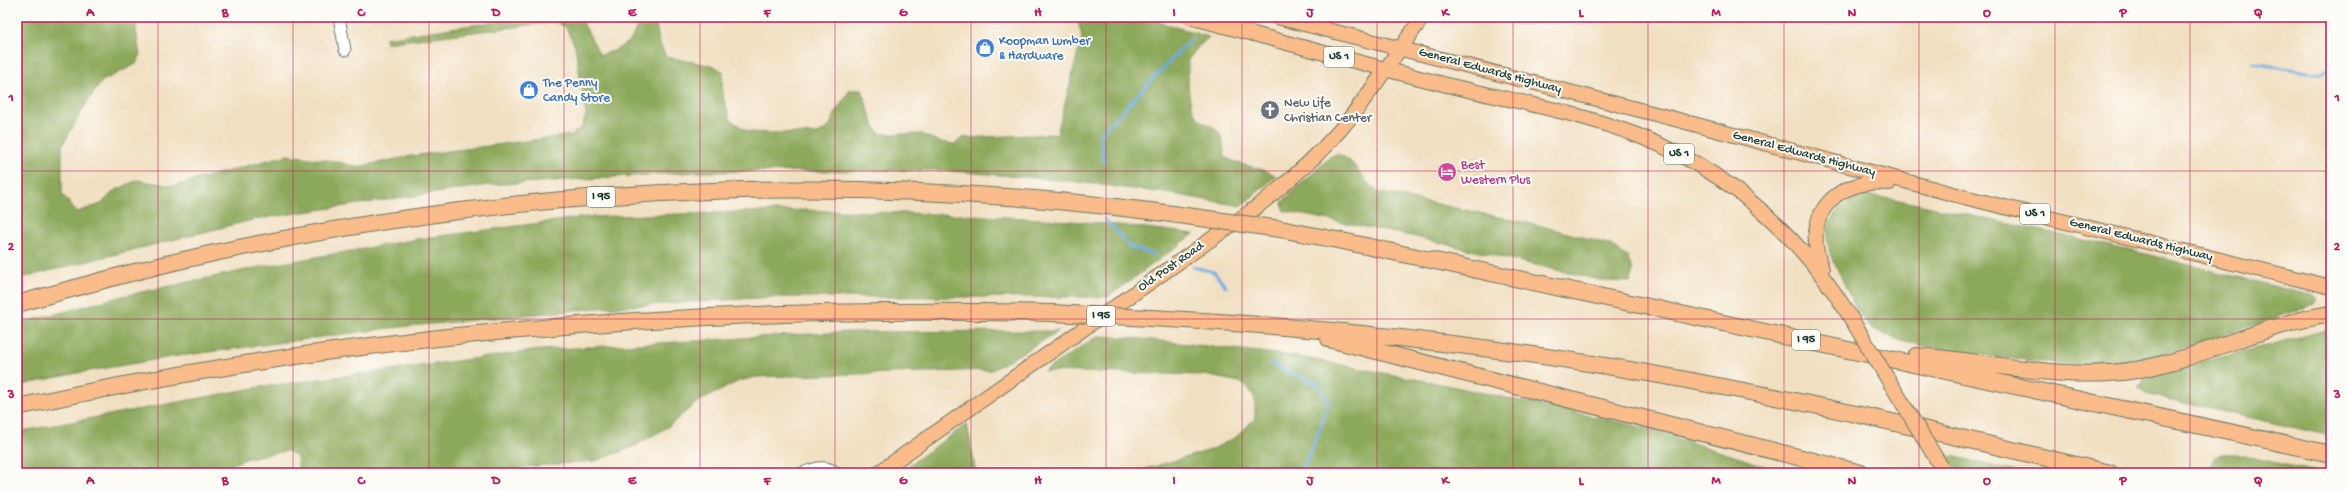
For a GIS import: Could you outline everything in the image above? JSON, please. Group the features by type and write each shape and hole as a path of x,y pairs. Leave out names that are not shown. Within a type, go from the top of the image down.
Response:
{"highway":[{"name":"I 95","path":"17,304 176,262 326,231 471,210 631,194 770,189 932,192 1085,203 1280,229 1347,242 2331,454"},
{"name":"I 95","path":"17,407 217,369 407,342 528,330 681,318 780,314 903,311 1052,314 1151,318 1289,328 1451,344 1654,374 1835,409 2110,473"},
{"path":"1856,351 1946,358 2047,371 2113,373 2159,364 2288,323 2331,314"},
{"path":"1289,328 1861,473"}],"main road":[{"name":"General Edwards Highway","path":"1190,17 1385,69 1600,123 1638,135 1671,150 1716,176 1762,210 1795,241 1827,280 1945,473"},
{"name":"General Edwards Highway","path":"1277,17 1401,47 1964,197 2331,287"},
{"name":"Old Post Road","path":"878,473 1274,194 1307,165 1340,130 1423,17"},
{"path":"1827,280 1817,255 1816,230 1823,210 1830,201 1843,190 1858,184 1881,182 1964,197"}],"street":[{"path":"339,17 345,50"},
{"path":"802,473 822,467 829,468 837,473"}],"green space":[{"path":"17,17 138,17 136,28 140,56 136,64 102,81 86,104 62,146 62,194 77,212 101,204 114,191 137,180 173,186 287,155 334,161 357,167 411,156 572,135 582,127 586,115 575,46 566,27 555,22 386,43 385,38 527,17 580,17 600,55 614,51 631,40 641,17 651,17 656,23 659,42 666,57 714,66 723,72 722,93 730,119 748,132 818,134 829,127 837,110 850,90 862,90 873,124 880,134 921,134 940,142 955,144 962,138 1057,134 1082,37 1077,17 1142,17 1209,37 1198,47 1188,60 1189,92 1193,110 1202,122 1217,130 1223,143 1224,156 1237,163 1270,172 1276,176 1241,206 1173,194 1070,181 941,170 693,172 489,185 256,219 17,279"},
{"path":"1337,154 1350,161 1367,183 1378,192 1542,226 1611,245 1627,257 1633,271 1630,282 1604,281 1411,236 1284,211 1282,202 1331,156"},
{"path":"1865,196 1894,199 2121,248 2314,296 2318,300 2315,305 2189,346 2141,359 2117,363 2087,365 2067,364 2004,358 1922,346 1890,337 1869,325 1859,312 1834,263 1828,244 1829,226 1832,219 1842,207 1849,202"},
{"path":"805,210 1049,220 1097,223 1194,234 1108,297 773,297 599,308 390,328 171,357 77,373 17,386 17,324 123,296 260,267 418,239 586,217"},
{"path":"2331,329 2331,436 2149,395 2138,388 2144,379 2159,373"},
{"path":"1059,331 992,370 756,377 739,381 696,403 669,426 635,446 595,461 524,467 505,473 299,473 297,457 288,451 243,460 235,463 223,473 17,473 17,432 260,387 540,350 846,332"},
{"path":"1098,336 1135,338 1294,356 1441,384 1642,427 1788,473 1132,473 1211,450 1236,437 1255,418 1255,399 1250,390 1240,382 1204,375 1044,371"},
{"path":"967,424 976,473 898,473"},
{"path":"2222,454 2236,454 2322,473 2209,473 2207,470 2215,458"},
{"path":"1952,456 2020,473 1958,473 1948,458"}],"waterway":[{"path":"1104,162 1100,134 1192,38"},
{"path":"2253,63 2320,74 2331,68"},
{"path":"1106,220 1130,247 1155,255"},
{"path":"1193,267 1214,272 1226,287"},
{"path":"1271,364 1318,384 1328,402 1319,432 1300,473"}],"place":[{"name":"Koopman Lumber & Hardware","path":"985,48"},
{"name":"The Penny Candy Store","path":"529,90"},
{"name":"New Life Christian Center","path":"1270,110"},
{"name":"Best Western Plus","path":"1447,172"}]}
